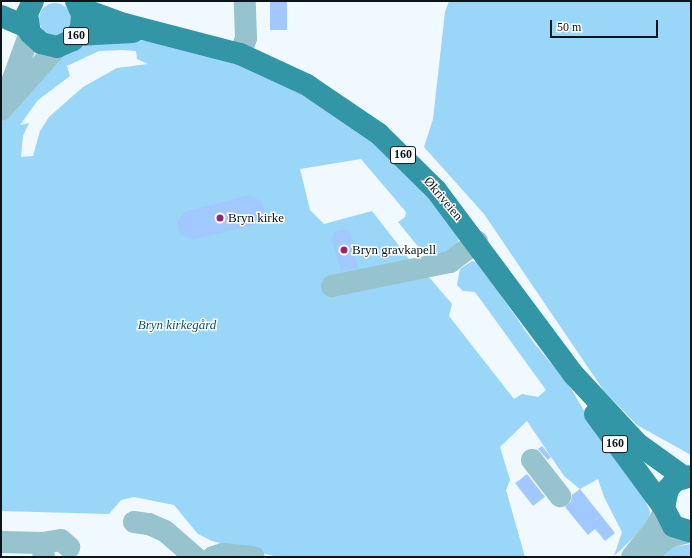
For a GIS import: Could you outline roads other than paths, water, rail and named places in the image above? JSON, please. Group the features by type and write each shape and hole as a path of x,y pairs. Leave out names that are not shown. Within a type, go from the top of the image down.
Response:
{"main road":[{"path":"29,30 26,14 33,1"},
{"name":"160","path":"1,16 29,30 41,44 57,47 70,42 77,35 82,24 77,3"},
{"name":"Økriveien","path":"77,3 124,24 240,54 307,85 379,134 436,190 477,242 574,375 638,444 688,476"},
{"name":"Økriveien","path":"77,35 156,32"},
{"name":"Økriveien","path":"574,375 607,434 664,510"},
{"name":"160","path":"688,476 668,489 664,510 673,526 690,532"}],"street":[{"path":"240,54 246,38 245,1"},
{"path":"2,110 29,30"},
{"path":"2,110 57,47"},
{"path":"332,286 450,262 477,242"},
{"path":"532,460 560,496"},
{"path":"632,557 656,527 664,510"},
{"path":"134,522 149,524 165,531 195,557"},
{"path":"645,557 669,537 690,532"},
{"path":"1,542 43,550 61,540 69,547"},
{"path":"213,557 223,554 254,557"}],"place":[{"name":"Bryn kirke","path":"220,218"},
{"name":"Bryn gravkapell","path":"344,250"}],"park label":[{"name":"Bryn kirkegård","path":"177,325"}]}
